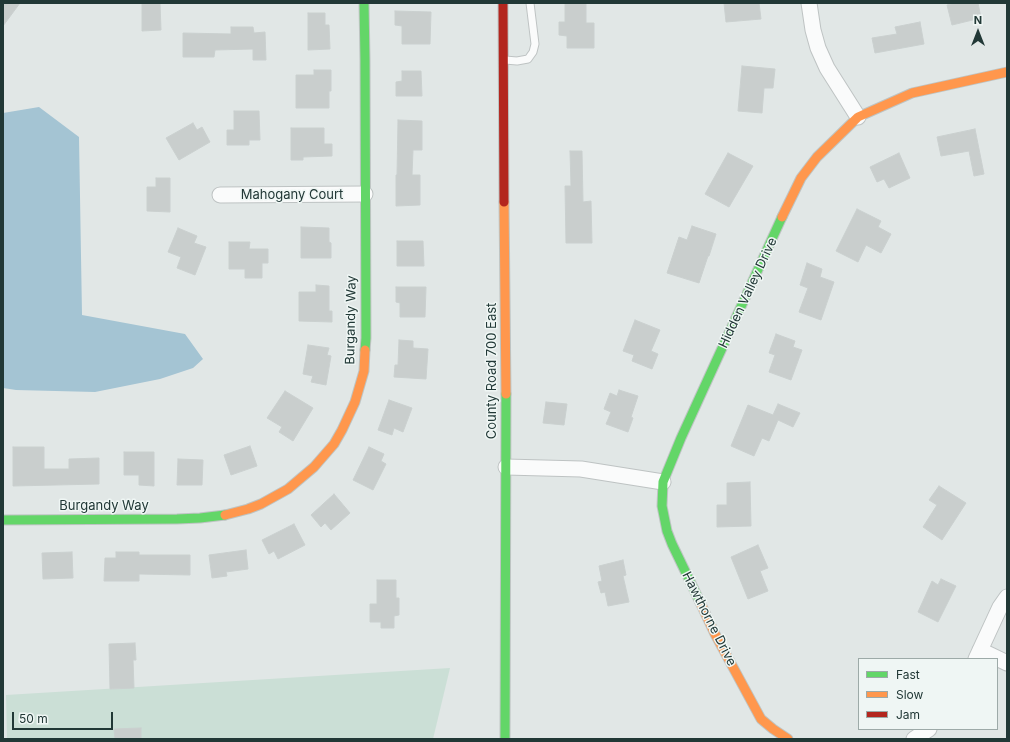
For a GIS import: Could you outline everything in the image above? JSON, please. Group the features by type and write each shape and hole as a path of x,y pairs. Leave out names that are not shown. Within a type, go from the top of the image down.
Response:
{"street":[{"name":"Burgandy Way","path":"3,520 177,519 212,517 248,509 261,504 288,489 314,467 334,444 355,402 364,371 366,338 364,3"},
{"name":"County Road 700 East","path":"503,3 506,467 505,739"},
{"path":"809,3 813,30 818,48 827,68 858,117"},
{"name":"Hidden Valley Drive","path":"663,482 681,438 745,297 801,178 817,157 858,117 912,93 1007,72"},
{"name":"Mahogany Court","path":"220,195 365,194"},
{"path":"506,467 581,469 663,482"},
{"name":"Hawthorne Drive","path":"663,482 662,506 667,531 714,634 761,719 788,739"},
{"path":"989,658 978,655 1000,607 1007,596"},
{"path":"914,739 928,730"}],"lane":[{"path":"503,60 517,61 528,59 534,52 530,3"}],"green space":[{"path":"450,668 433,739 7,739 6,695"}],"water":[{"path":"39,107 79,137 82,315 185,334 203,359 193,368 160,379 95,392 16,390 3,388 3,113"}],"building":[{"path":"3,3 20,3 3,26"},
{"path":"142,3 160,3 161,30 142,31"},
{"path":"565,3 586,3 586,23 594,23 594,48 567,48 567,36 559,35 559,22 565,22"},
{"path":"724,3 759,3 761,19 726,22"},
{"path":"956,3 978,3 981,18 952,25 947,5"},
{"path":"395,11 431,12 430,44 402,44 402,26 395,25"},
{"path":"308,13 325,13 325,25 329,25 330,49 308,50"},
{"path":"920,22 924,44 875,53 872,38 897,34 895,27"},
{"path":"231,27 253,27 254,33 265,32 266,60 253,60 253,49 215,50 214,57 183,57 183,33 231,34"},
{"path":"742,66 775,69 773,88 764,88 762,113 738,111"},
{"path":"314,70 331,70 329,108 296,108 296,75 314,75"},
{"path":"402,71 421,71 422,96 396,96 396,82 402,81"},
{"path":"234,111 259,111 260,140 249,140 249,145 227,145 227,130 234,130"},
{"path":"398,120 422,121 422,150 413,150 412,175 420,175 420,205 396,206"},
{"path":"193,123 197,130 202,127 210,142 179,160 166,138"},
{"path":"291,128 324,128 324,144 332,144 332,156 303,157 303,160 291,160"},
{"path":"975,129 984,174 974,176 969,151 941,156 937,137"},
{"path":"570,151 582,151 583,202 591,201 592,243 566,243 565,186 571,186"},
{"path":"728,153 753,166 729,207 705,194"},
{"path":"899,153 910,178 889,188 884,179 877,182 870,167"},
{"path":"156,178 170,178 170,212 147,211 147,187 156,187"},
{"path":"857,209 881,221 878,227 891,234 881,253 866,245 858,262 836,251"},
{"path":"692,226 716,234 699,283 667,273 679,237 687,240"},
{"path":"301,227 329,228 331,258 301,258"},
{"path":"178,228 197,236 194,243 206,247 195,275 177,268 181,257 168,252"},
{"path":"397,241 423,241 424,266 397,266"},
{"path":"229,242 250,242 249,249 268,249 268,263 262,263 262,278 245,278 245,269 229,269"},
{"path":"807,263 822,269 820,277 834,282 821,320 799,312 808,288 800,285"},
{"path":"316,285 329,286 329,311 332,311 332,322 299,321 299,292 316,292"},
{"path":"396,287 426,287 425,317 400,317 400,303 396,302"},
{"path":"635,320 660,330 651,351 658,354 652,369 632,361 634,355 623,351"},
{"path":"776,334 795,341 793,347 802,350 791,380 769,372 775,355 769,353"},
{"path":"399,340 413,341 413,348 428,349 426,379 394,377 395,365 398,365"},
{"path":"308,345 329,348 327,355 331,356 326,385 311,382 313,376 303,374"},
{"path":"619,390 638,396 628,432 606,424 611,412 604,409 610,393 617,396"},
{"path":"285,391 313,408 293,441 279,432 282,427 267,418"},
{"path":"389,400 412,408 403,432 394,428 392,435 378,430"},
{"path":"546,402 567,404 564,425 543,423"},
{"path":"778,404 800,413 793,427 778,420 769,441 762,438 754,456 731,446 748,405 773,415"},
{"path":"250,446 257,466 231,475 224,455"},
{"path":"13,447 44,447 44,469 69,469 69,459 99,458 99,484 13,486"},
{"path":"369,447 384,454 381,461 386,464 373,490 353,480"},
{"path":"124,452 154,452 154,486 139,485 139,475 124,475"},
{"path":"178,459 203,460 202,485 177,485"},
{"path":"750,482 751,526 717,527 717,505 727,505 727,483"},
{"path":"939,486 966,503 942,540 923,527 937,505 929,500"},
{"path":"334,494 350,513 331,530 325,523 321,527 311,515"},
{"path":"294,524 305,545 278,559 274,551 269,554 262,540"},
{"path":"758,545 768,568 760,571 768,591 748,599 731,557"},
{"path":"246,550 248,569 226,572 227,576 212,578 209,555"},
{"path":"72,552 73,578 43,579 42,553"},
{"path":"116,552 139,552 139,555 190,555 190,575 139,574 139,581 104,581 105,558 116,558"},
{"path":"623,560 626,575 623,576 629,602 608,606 605,592 601,593 598,582 602,581 599,566"},
{"path":"941,579 956,586 938,622 918,612 932,581 938,585"},
{"path":"377,580 396,580 396,598 399,598 399,615 394,616 394,628 381,628 381,622 370,622 370,604 377,604"},
{"path":"135,643 136,660 133,660 134,688 110,689 109,644"},
{"path":"141,728 141,739 115,739 114,729"}],"traffic: fast":[{"path":"364,3 365,350"},
{"path":"700,602 667,531 662,506 663,482 681,438 782,217"},
{"path":"505,739 506,394"},
{"path":"3,520 177,519 225,515"}],"traffic: slow":[{"path":"782,217 801,178 817,157 858,117 912,93 1007,72"},
{"path":"504,202 506,394"},
{"path":"225,515 261,504 288,489 314,467 334,444 355,402 364,371 365,350"},
{"path":"700,602 715,634 761,719 788,739"}],"traffic: jam":[{"path":"503,3 504,202"}]}
